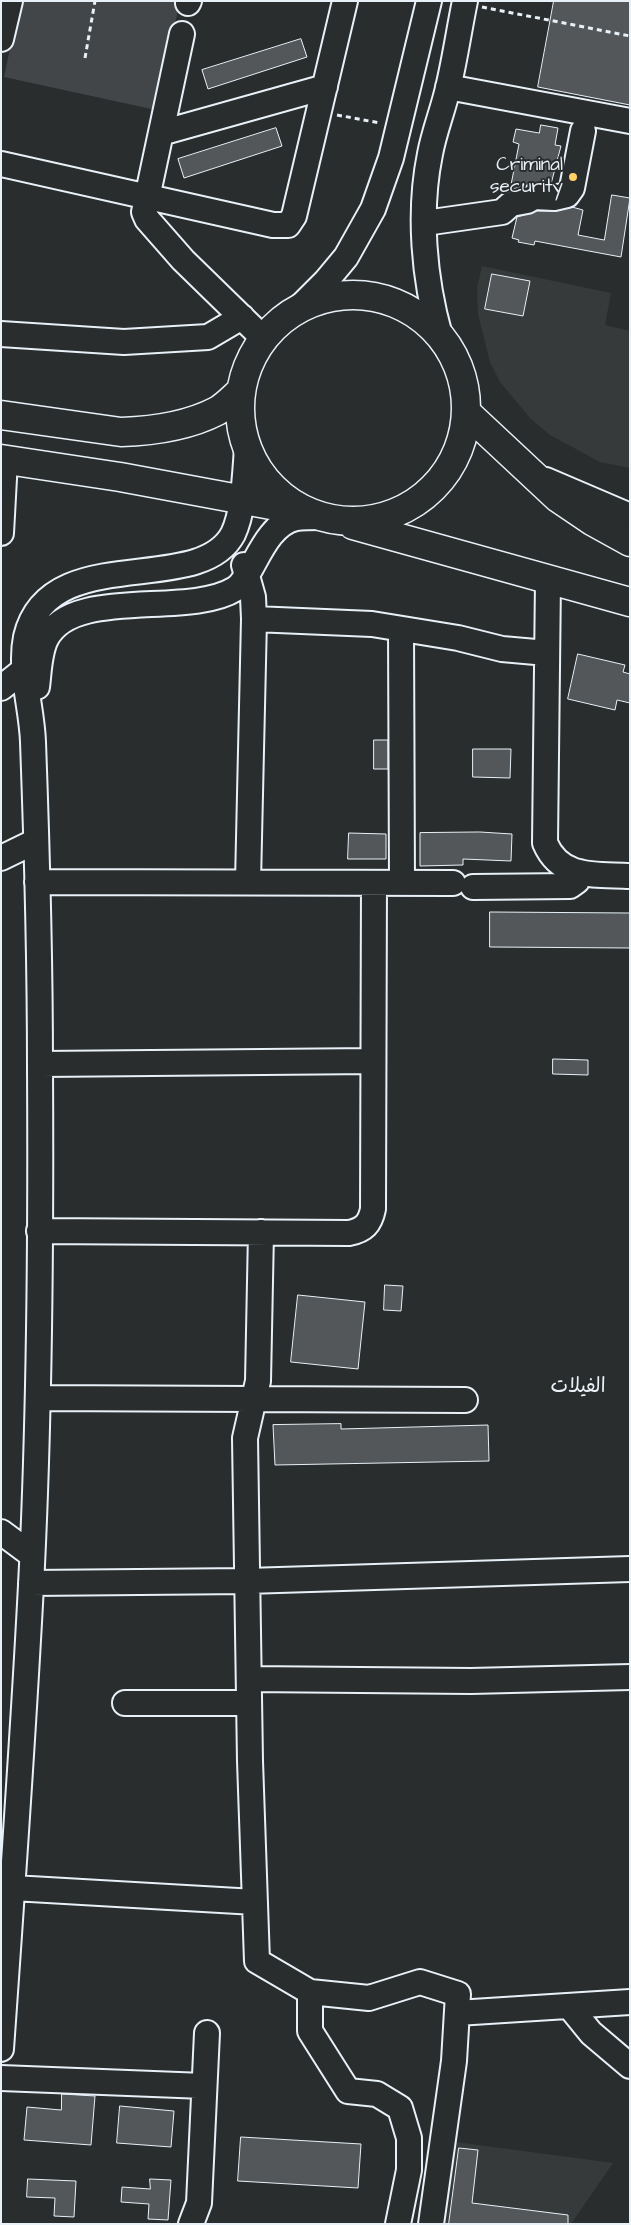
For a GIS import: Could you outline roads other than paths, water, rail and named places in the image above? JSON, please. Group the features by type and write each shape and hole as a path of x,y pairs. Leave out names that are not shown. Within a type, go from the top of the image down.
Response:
{"main road":[{"path":"342,296 374,297 396,304 417,315 440,336 449,347 461,372 467,413 463,437 455,459 442,479 425,496 404,509 382,517 358,521 322,516 288,501 270,485 253,461 247,448 240,420 241,391 250,363 264,338 274,328 297,310 326,298 342,296"},
{"path":"1,415 121,432 141,431 180,424 199,418 218,410 241,391"},
{"path":"467,413 558,498 630,542"},
{"path":"3,459 242,498 322,516 630,602"}],"street":[{"path":"1,39 10,1"},
{"path":"1,164 273,225 288,225 294,216 345,1"},
{"path":"297,310 326,281 346,256 373,209 383,183 399,126 429,1"},
{"path":"440,336 432,309 425,223 430,154 448,87 464,3"},
{"path":"182,34 144,212 147,220 183,260 264,338"},
{"path":"161,133 325,87"},
{"path":"448,87 630,121"},
{"path":"425,223 502,212 511,204 527,201 534,197 554,198 567,195 572,188 583,131"},
{"path":"1,334 124,342 208,336 242,317"},
{"path":"1,2049 4,1961 13,1888 31,1582 38,1398 40,1064 38,882 32,724 25,669 25,644 30,625 45,603 67,587 88,580 205,558 217,552 234,533 242,498 247,448"},
{"path":"1,533 3,459"},
{"path":"532,474 630,516"},
{"path":"32,724 43,647 50,633 62,620 86,610 183,601 224,594 237,588 267,540 284,523 294,518 322,516"},
{"path":"234,533 247,574 254,619 248,882"},
{"path":"548,580 545,843 550,854 567,869 579,872 630,876"},
{"path":"254,619 372,624 458,638 502,649 547,653"},
{"path":"401,629 402,883"},
{"path":"1,688 25,669"},
{"path":"1,858 36,841"},
{"path":"38,882 402,883 570,886 577,881 579,872"},
{"path":"39,1231 349,1233 359,1231 366,1226 371,1219 374,883"},
{"path":"40,1064 373,1061"},
{"path":"261,1232 258,1381 245,1438 249,1703 256,1961 310,1992 369,1998 420,1982 458,1994 454,2061 430,2224"},
{"path":"38,1398 465,1400"},
{"path":"1,1532 32,1555"},
{"path":"31,1582 247,1581 630,1569"},
{"path":"249,1679 471,1682 630,1677"},
{"path":"125,1703 249,1703"},
{"path":"13,1888 255,1902"},
{"path":"310,1992 310,2031 348,2091 377,2094 400,2108 409,2138 409,2170 398,2224"},
{"path":"457,2013 630,2002"},
{"path":"569,2006 591,2033 630,2066"},
{"path":"191,2224 199,2203 207,2033"},
{"path":"1,2078 204,2086"}],"place":[{"name":"Criminal security","path":"573,177"}],"district":[{"name":"الفيلات","path":"578,1388"}]}
